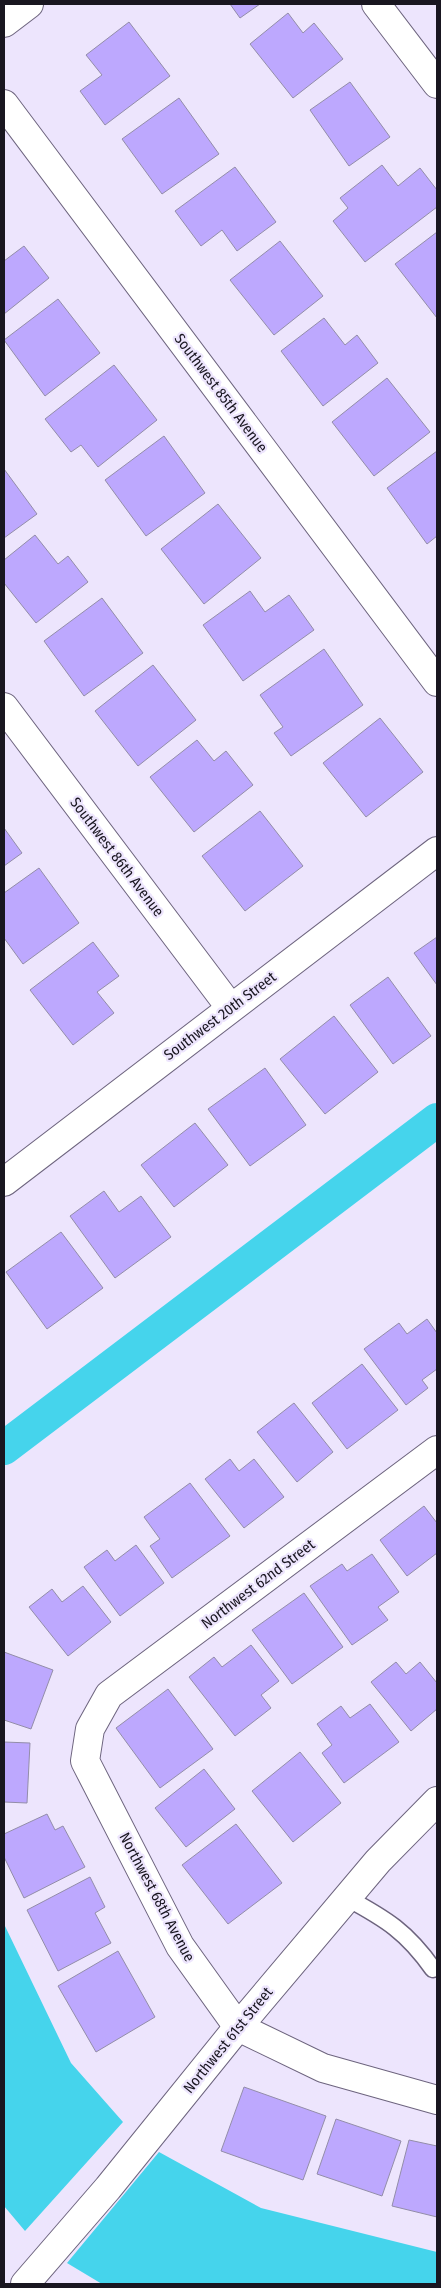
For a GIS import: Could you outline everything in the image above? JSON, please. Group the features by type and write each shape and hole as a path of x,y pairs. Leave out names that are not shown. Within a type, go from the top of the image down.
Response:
{"street":[{"path":"4,23 29,4"},
{"path":"376,4 437,84"},
{"name":"Southwest 85th Avenue","path":"4,104 437,682"},
{"name":"Southwest 86th Avenue","path":"4,707 230,1007"},
{"name":"Southwest 20th Street","path":"4,1182 437,850"},
{"name":"Northwest 62nd Street","path":"90,1729 109,1695 437,1450"},
{"name":"Northwest 68th Avenue","path":"90,1729 85,1761 180,1946 238,2027 323,2068 437,2100"},
{"name":"Northwest 61st Street","path":"25,2284 108,2188 238,2027 378,1861 437,1801"}],"lane":[{"path":"347,1898 396,1926 418,1947 433,1969"}],"water":[{"path":"4,1924 71,2063 123,2122 25,2231 4,2206"},
{"path":"159,2152 261,2208 437,2252 437,2284 102,2284 67,2263"}],"building":[{"path":"230,4 260,4 240,18"},
{"path":"288,13 303,33 314,23 343,59 293,98 250,44"},
{"path":"129,22 170,76 105,125 80,91 102,75 86,55"},
{"path":"350,82 390,137 349,166 310,110"},
{"path":"179,98 219,154 162,194 122,139"},
{"path":"382,165 398,186 420,168 437,190 437,207 365,262 333,221 348,208 340,198"},
{"path":"235,167 276,222 237,251 222,230 201,246 175,211"},
{"path":"437,232 437,318 395,264"},
{"path":"280,241 323,296 274,335 230,280"},
{"path":"24,246 49,278 4,314 4,261"},
{"path":"58,299 100,353 45,396 4,340"},
{"path":"324,318 345,345 357,335 378,363 323,406 281,351"},
{"path":"114,365 157,420 98,467 81,445 71,452 45,419"},
{"path":"387,378 430,432 374,476 332,422"},
{"path":"164,436 205,493 146,536 105,480"},
{"path":"437,451 437,536 427,544 387,488"},
{"path":"4,469 37,514 4,538"},
{"path":"218,504 261,558 204,604 161,549"},
{"path":"35,535 58,564 68,556 88,582 36,623 4,583 4,560"},
{"path":"250,591 265,612 289,595 314,630 243,681 203,625"},
{"path":"102,598 143,653 84,696 44,641"},
{"path":"324,649 363,705 291,756 274,733 283,727 260,695"},
{"path":"153,665 196,720 138,766 95,711"},
{"path":"380,718 423,772 366,817 323,763"},
{"path":"197,740 214,761 226,751 253,785 194,832 150,777"},
{"path":"260,811 303,866 245,911 202,856"},
{"path":"4,828 22,853 4,866"},
{"path":"39,868 79,923 23,964 4,938 4,893"},
{"path":"437,937 437,985 414,953"},
{"path":"93,942 119,976 97,992 114,1013 73,1045 30,990"},
{"path":"388,977 431,1036 393,1064 350,1005"},
{"path":"334,1016 378,1072 325,1114 280,1059"},
{"path":"265,1068 306,1125 250,1166 208,1109"},
{"path":"195,1123 228,1165 174,1207 141,1165"},
{"path":"104,1191 119,1212 141,1196 171,1237 115,1278 70,1216"},
{"path":"61,1232 103,1288 47,1329 6,1272"},
{"path":"427,1319 437,1333 437,1369 422,1380 428,1388 406,1405 364,1349 399,1323 407,1334"},
{"path":"362,1364 398,1410 347,1449 312,1403"},
{"path":"294,1403 333,1452 297,1482 257,1432"},
{"path":"230,1459 239,1471 254,1459 284,1497 244,1528 205,1479"},
{"path":"190,1483 230,1536 172,1578 150,1546 160,1539 144,1517"},
{"path":"424,1506 437,1523 437,1553 407,1576 380,1540"},
{"path":"136,1545 164,1583 120,1616 84,1567 107,1550 115,1561"},
{"path":"372,1554 399,1592 378,1607 388,1620 352,1645 310,1586 342,1564 347,1571"},
{"path":"83,1586 111,1622 68,1656 29,1607 52,1589 62,1602"},
{"path":"304,1593 343,1647 292,1684 252,1630"},
{"path":"251,1645 279,1681 261,1695 271,1708 235,1736 189,1677 214,1657 222,1667"},
{"path":"4,1652 53,1670 31,1729 4,1720"},
{"path":"396,1662 406,1674 420,1662 437,1683 437,1709 411,1731 371,1682"},
{"path":"168,1689 213,1749 160,1788 116,1728"},
{"path":"370,1704 399,1742 344,1783 322,1753 332,1745 317,1724 341,1706 350,1718"},
{"path":"4,1742 30,1743 27,1803 4,1802"},
{"path":"300,1752 341,1803 293,1842 252,1791"},
{"path":"204,1769 235,1809 186,1847 155,1808"},
{"path":"47,1814 55,1830 63,1826 85,1867 24,1898 4,1857 4,1834"},
{"path":"236,1824 282,1883 228,1924 182,1865"},
{"path":"90,1877 105,1907 95,1913 111,1943 58,1971 27,1910"},
{"path":"118,1951 155,2017 96,2052 58,1986"},
{"path":"244,2087 326,2116 303,2180 221,2151"},
{"path":"336,2119 401,2141 382,2196 317,2174"},
{"path":"409,2140 437,2146 437,2217 392,2206"}],"waterway":[{"path":"4,1448 437,1120"}]}
